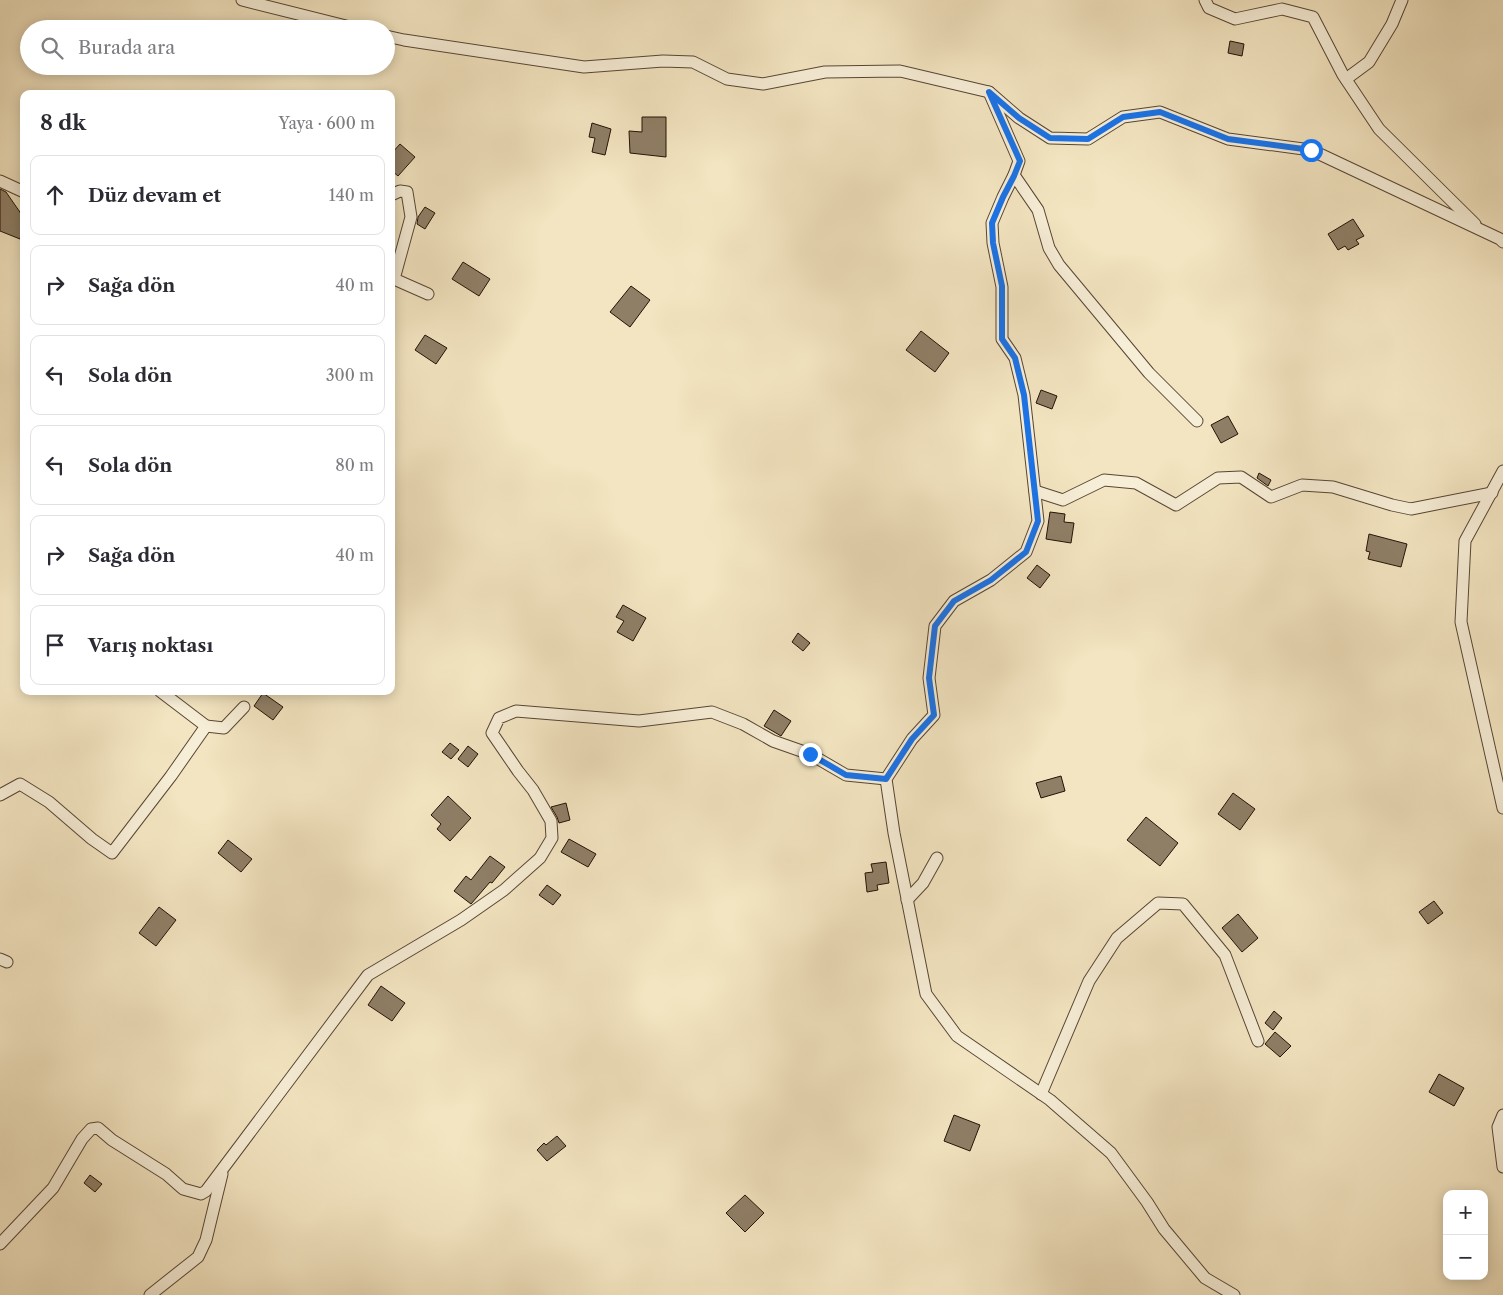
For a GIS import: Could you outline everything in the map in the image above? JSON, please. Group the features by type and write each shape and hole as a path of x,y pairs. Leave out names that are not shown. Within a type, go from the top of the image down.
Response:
{"street":[{"path":"242,0 322,20"},
{"path":"1205,0 1209,8 1235,19 1282,10 1313,17 1346,79 1379,129 1482,231"},
{"path":"1346,79 1368,62 1392,24 1402,0"},
{"path":"395,38 584,67 663,61 693,62 727,79 763,84 825,72 900,71 989,92 1019,118 1050,138 1088,139 1123,117 1160,112 1228,139 1311,150 1503,242"},
{"path":"989,92 1020,161 992,223 993,243 1002,286 1002,339 1015,358 1024,395 1038,521 1026,552 991,580 954,601 935,626 929,678 934,715 912,739 886,779 894,833 926,994 957,1036 1041,1094 1112,1153 1164,1229 1205,1278 1234,1295"},
{"path":"1014,176 1038,210 1049,248 1059,264 1149,372 1196,421"},
{"path":"0,181 20,190"},
{"path":"395,193 400,191 407,192 411,216 395,274"},
{"path":"395,278 428,294"},
{"path":"1503,471 1465,541 1460,622 1503,808"},
{"path":"1035,491 1063,500 1104,480 1136,483 1176,505 1218,478 1241,477 1271,497 1302,485 1333,487 1411,509 1492,493"},
{"path":"165,695 206,726 224,728 244,707"},
{"path":"0,1244 54,1188 82,1139 91,1129 98,1128 112,1140 166,1174 183,1188 200,1194 206,1191 368,975 461,920 504,890 540,858 552,838 550,821 534,790 518,771 492,732 499,718 516,711 639,721 712,712 744,724 773,741 810,754 846,775 886,779"},
{"path":"0,796 3,792 20,784 49,802 92,839 112,853 171,776 206,726"},
{"path":"907,900 923,883 938,858"},
{"path":"1041,1094 1089,980 1117,938 1158,903 1183,904 1225,955 1258,1042"},
{"path":"1503,1115 1498,1127 1503,1167"},
{"path":"150,1295 198,1257 206,1240 224,1168"}],"building":[{"path":"1230,41 1244,44 1242,56 1228,53"},
{"path":"642,117 666,117 666,157 630,153 629,131 642,132"},
{"path":"592,123 611,129 605,155 592,152 595,138 589,137"},
{"path":"400,144 415,157 398,176 395,173 395,150"},
{"path":"0,189 6,192 20,212 20,239 0,231"},
{"path":"425,207 435,213 425,229 417,224 418,217"},
{"path":"1353,219 1364,236 1356,240 1359,244 1348,250 1345,246 1338,250 1328,234"},
{"path":"463,262 490,279 479,296 452,279"},
{"path":"631,286 650,300 630,327 610,312"},
{"path":"921,331 949,353 935,372 906,350"},
{"path":"425,335 447,348 436,364 415,350"},
{"path":"1041,390 1057,396 1052,409 1036,403"},
{"path":"1228,416 1238,434 1221,443 1211,425"},
{"path":"1259,473 1271,480 1268,486 1257,478"},
{"path":"1050,512 1065,514 1064,522 1074,523 1071,543 1046,539"},
{"path":"1369,534 1407,544 1401,567 1368,559 1370,552 1366,551"},
{"path":"1037,565 1050,575 1040,588 1027,578"},
{"path":"623,605 646,618 633,641 617,632 624,621 616,617"},
{"path":"798,633 810,643 803,651 792,642"},
{"path":"262,695 266,695 283,707 273,720 254,706"},
{"path":"774,710 791,721 781,736 764,726"},
{"path":"450,743 459,750 451,759 442,752"},
{"path":"468,746 478,754 468,767 458,759"},
{"path":"1061,776 1065,791 1041,798 1036,783"},
{"path":"1233,793 1255,809 1240,830 1218,814"},
{"path":"448,796 471,818 450,841 437,829 441,824 431,815"},
{"path":"566,803 570,820 559,823 551,807"},
{"path":"1146,817 1178,843 1160,866 1127,840"},
{"path":"569,839 596,854 588,867 561,852"},
{"path":"228,840 252,859 241,872 218,853"},
{"path":"490,856 505,867 471,904 454,891 466,876 471,880"},
{"path":"886,862 889,883 877,885 878,890 867,892 865,873 873,872 871,864"},
{"path":"547,885 561,895 553,905 539,895"},
{"path":"1434,901 1443,913 1428,924 1419,912"},
{"path":"159,907 176,920 156,946 139,933"},
{"path":"1238,914 1258,938 1242,952 1222,928"},
{"path":"381,986 405,1003 392,1021 368,1005"},
{"path":"1274,1011 1282,1018 1273,1030 1265,1023"},
{"path":"1275,1032 1291,1046 1280,1057 1265,1044"},
{"path":"1439,1074 1464,1088 1454,1106 1429,1092"},
{"path":"954,1115 980,1125 970,1151 944,1141"},
{"path":"557,1136 566,1146 547,1161 537,1150 544,1143 546,1145"},
{"path":"90,1175 102,1184 95,1192 84,1183"},
{"path":"745,1195 764,1213 745,1232 726,1213"}],"route":[{"path":"810,754 846,775 886,779 912,739 934,715 929,678 935,626 954,601 991,580 1026,552 1038,521 1024,395 1015,358 1002,339 1002,286 993,243 992,223 1020,161 989,92 1019,118 1050,138 1088,139 1123,117 1160,112 1228,139 1311,150"}]}
